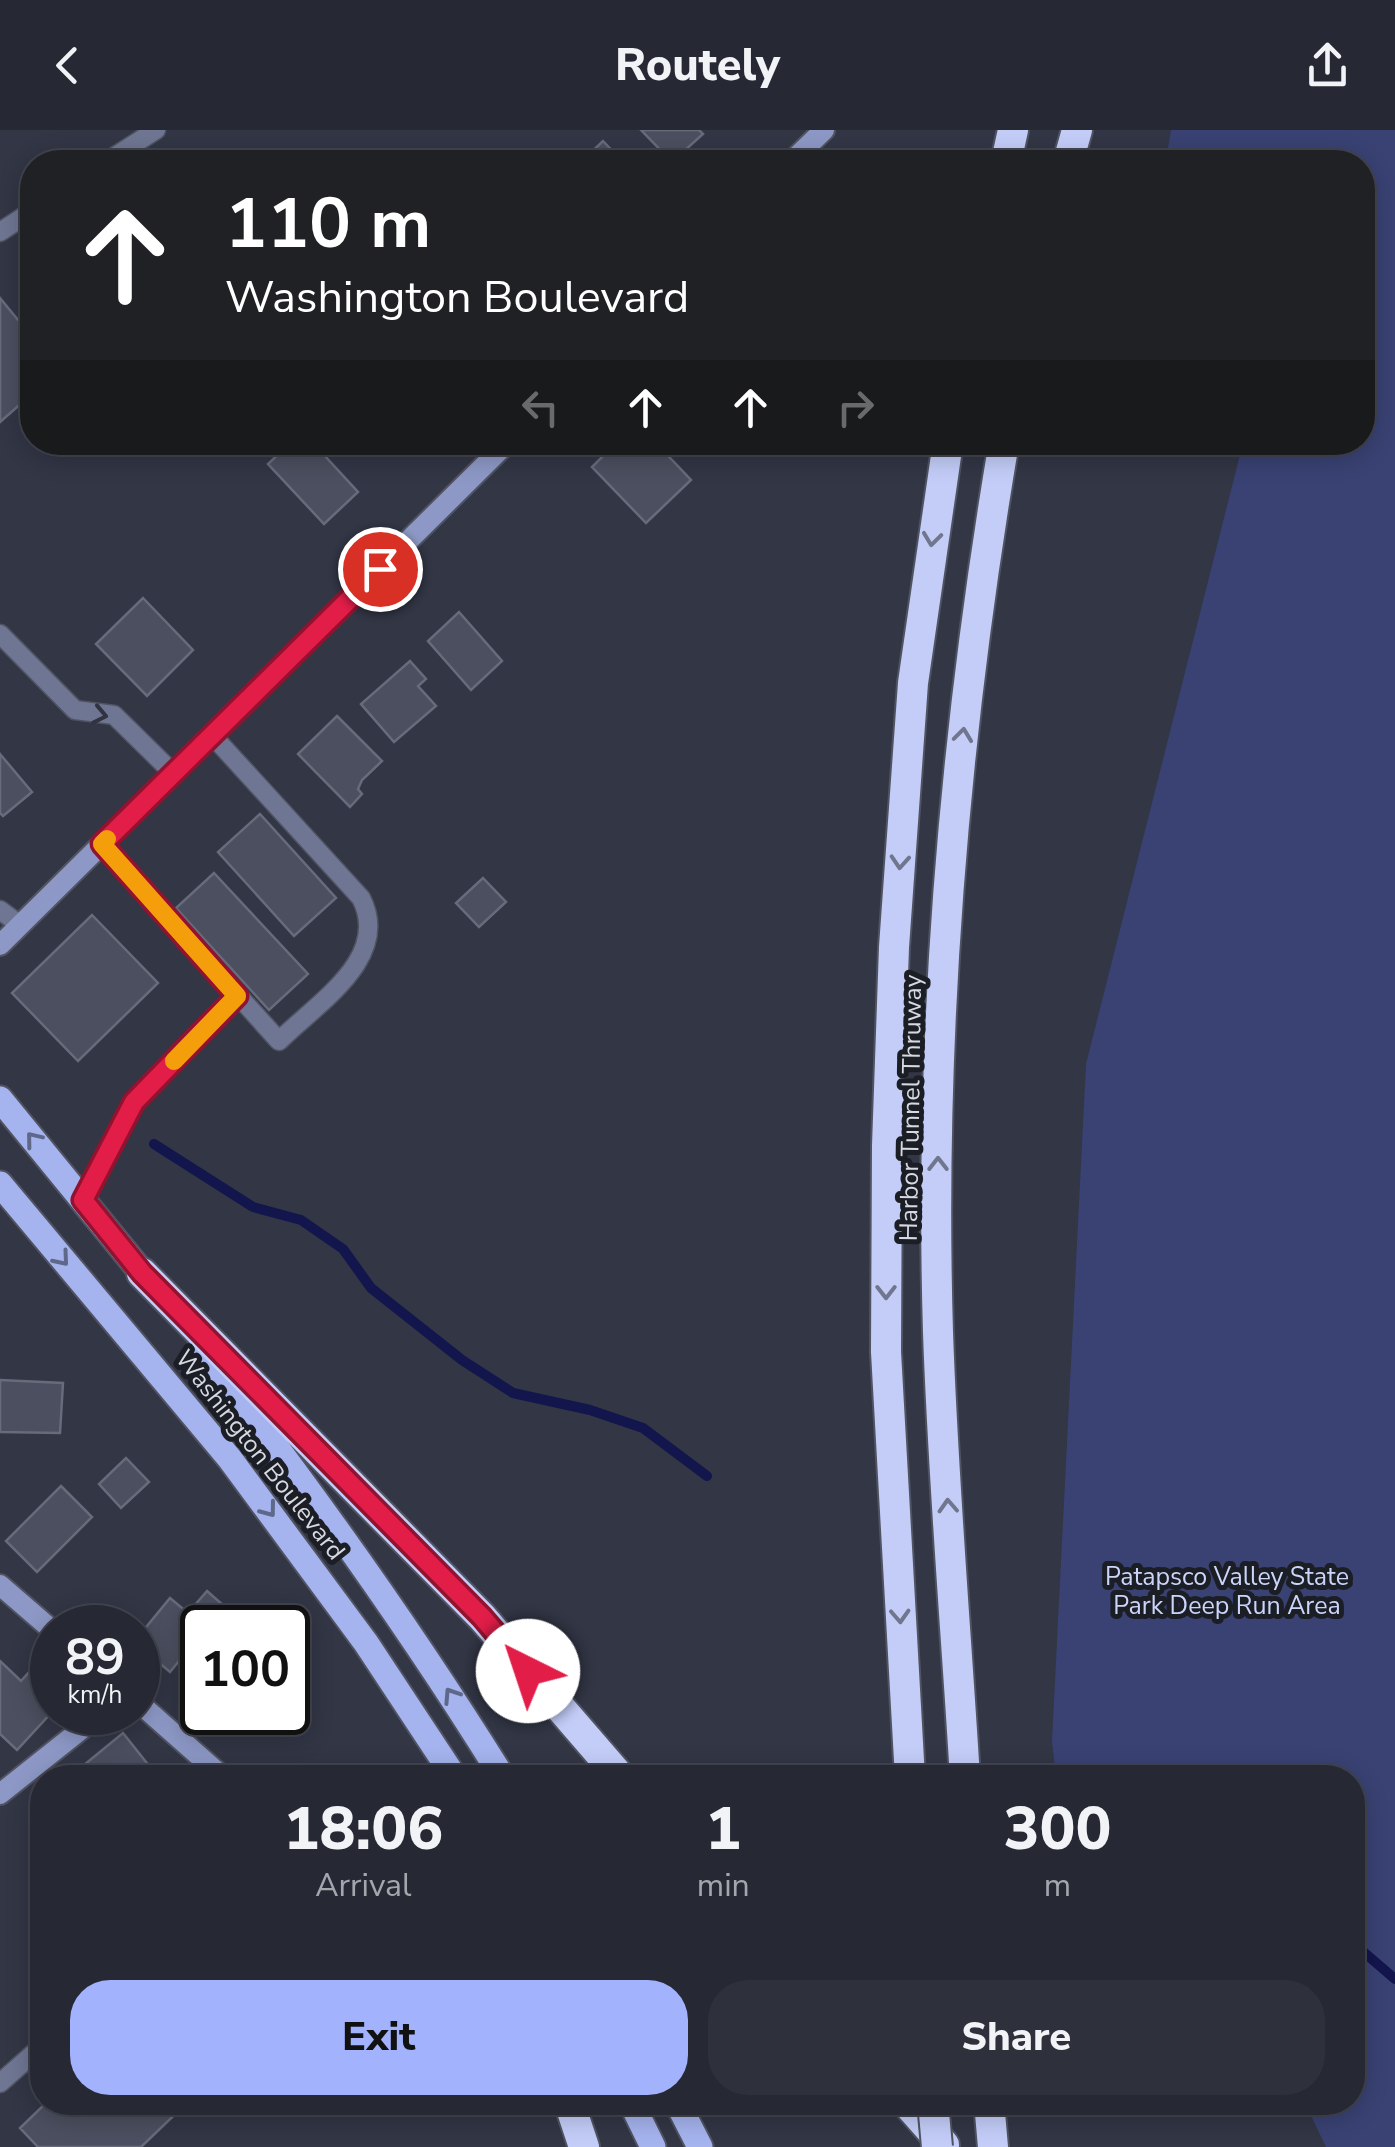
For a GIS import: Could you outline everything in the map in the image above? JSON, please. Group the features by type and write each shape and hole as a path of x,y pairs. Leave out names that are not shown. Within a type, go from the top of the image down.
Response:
{"highway":[{"name":"Harbor Tunnel Thruway","path":"909,1765 886,1352 887,1146 894,947 913,683 946,455"},
{"name":"Harbor Tunnel Thruway","path":"964,1765 938,1331 940,998 972,650 1002,455"},
{"path":"142,1273 482,1617 610,1765"},
{"path":"573,2115 584,2147"},
{"path":"918,2115 946,2147"},
{"path":"934,2115 936,2147"},
{"path":"990,2115 992,2147"}],"main road":[{"name":"Washington Boulevard","path":"0,1099 318,1498 495,1765"},
{"name":"Washington Boulevard","path":"0,1184 230,1459 366,1642 446,1765"},
{"path":"638,2115 654,2147"},
{"path":"684,2115 700,2147"}],"street":[{"path":"803,150 824,130"},
{"path":"0,945 495,455"},
{"path":"0,1585 30,1611"},
{"path":"160,1721 209,1765"},
{"path":"36,1765 73,1735"},
{"path":"0,1794 30,1770"}],"lane":[{"path":"125,150 156,130"},
{"path":"0,634 76,710 114,716 173,773"},
{"path":"102,844 279,1041 366,956 372,928 362,898 212,734"},
{"path":"0,910 20,925"},
{"path":"83,1200 134,1102 237,996"},
{"path":"0,2082 30,2056"}],"green space":[{"name":"Patapsco Valley State Park Deep Run Area","path":"1171,130 1395,130 1395,2147 1326,2147 1311,2115 1365,2115 1365,1765 1055,1765 1052,1741 1086,1064 1240,455 1375,455 1375,150 1168,150"}],"building":[{"path":"641,130 699,130 703,134 685,150 660,150"},
{"path":"603,141 612,150 594,150"},
{"path":"0,298 20,322 20,404 0,422"},
{"path":"277,455 324,455 358,492 324,524 268,464"},
{"path":"604,455 667,455 691,480 646,523 592,467"},
{"path":"143,598 193,650 147,696 96,644"},
{"path":"459,612 502,661 471,690 428,641"},
{"path":"410,661 426,679 418,686 436,706 394,742 361,704"},
{"path":"337,716 382,761 362,780 358,789 362,794 350,807 298,754"},
{"path":"0,754 32,792 3,816 0,813"},
{"path":"260,814 336,898 294,936 218,852"},
{"path":"214,873 308,974 269,1010 176,908"},
{"path":"483,878 506,902 479,927 456,903"},
{"path":"92,915 158,983 78,1061 12,993"},
{"path":"0,1380 63,1383 60,1433 0,1432"},
{"path":"126,1458 149,1482 121,1508 99,1484"},
{"path":"61,1486 92,1517 37,1572 6,1541"},
{"path":"207,1591 223,1605 195,1605"},
{"path":"170,1598 180,1606 180,1660 170,1672 160,1664 160,1610"},
{"path":"0,1661 21,1681 30,1671 31,1735 17,1750 0,1734"},
{"path":"125,1735 148,1765 84,1765"},
{"path":"34,2115 174,2115 141,2147 38,2147 20,2128"}],"waterway":[{"path":"154,1144 253,1207 301,1220 343,1249 371,1288 462,1360 513,1393 590,1410 643,1428 707,1476"},
{"path":"1365,1953 1395,1979"}],"slow traffic":[{"path":"107,839 102,844 237,996 174,1061"}],"route":[{"path":"380,569 102,844 237,996 134,1102 83,1200 142,1273 482,1617 528,1671"}]}
